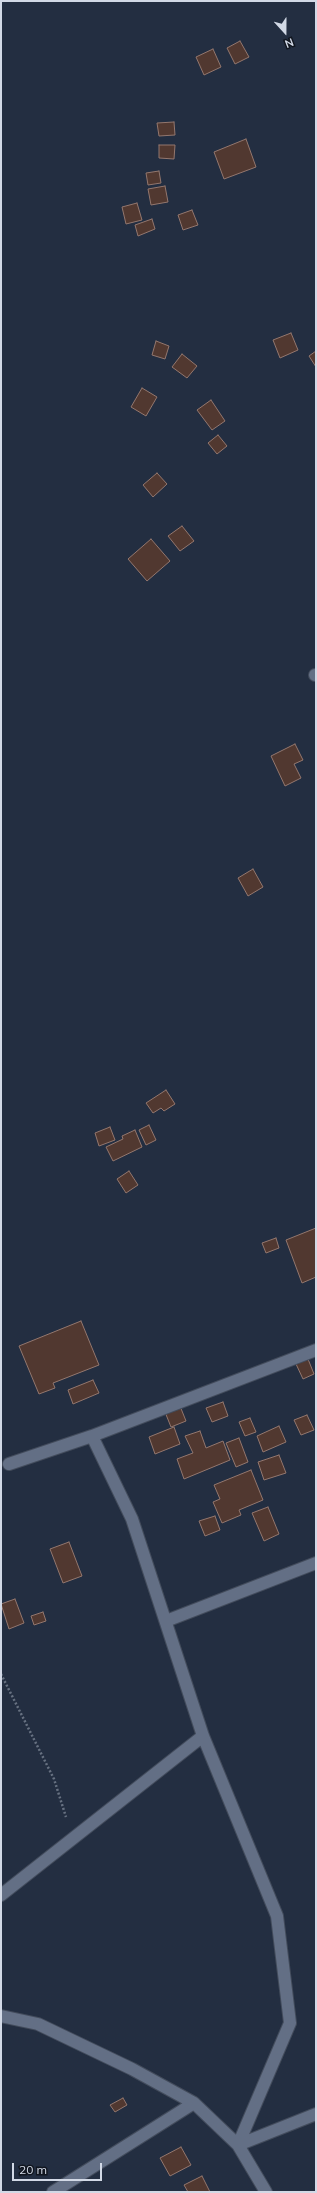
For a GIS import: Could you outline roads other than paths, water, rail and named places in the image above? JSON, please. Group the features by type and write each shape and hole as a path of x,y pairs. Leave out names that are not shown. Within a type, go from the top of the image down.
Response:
{"street":[{"path":"9,1464 92,1436 316,1350"},
{"path":"92,1436 132,1519 203,1736 277,1916 290,2023 238,2145"},
{"path":"166,1621 316,1563"},
{"path":"1,1895 203,1736"},
{"path":"1,2016 38,2024 132,2069 194,2103 238,2145 266,2192"},
{"path":"53,2192 194,2103"},
{"path":"238,2145 316,2114"}]}
